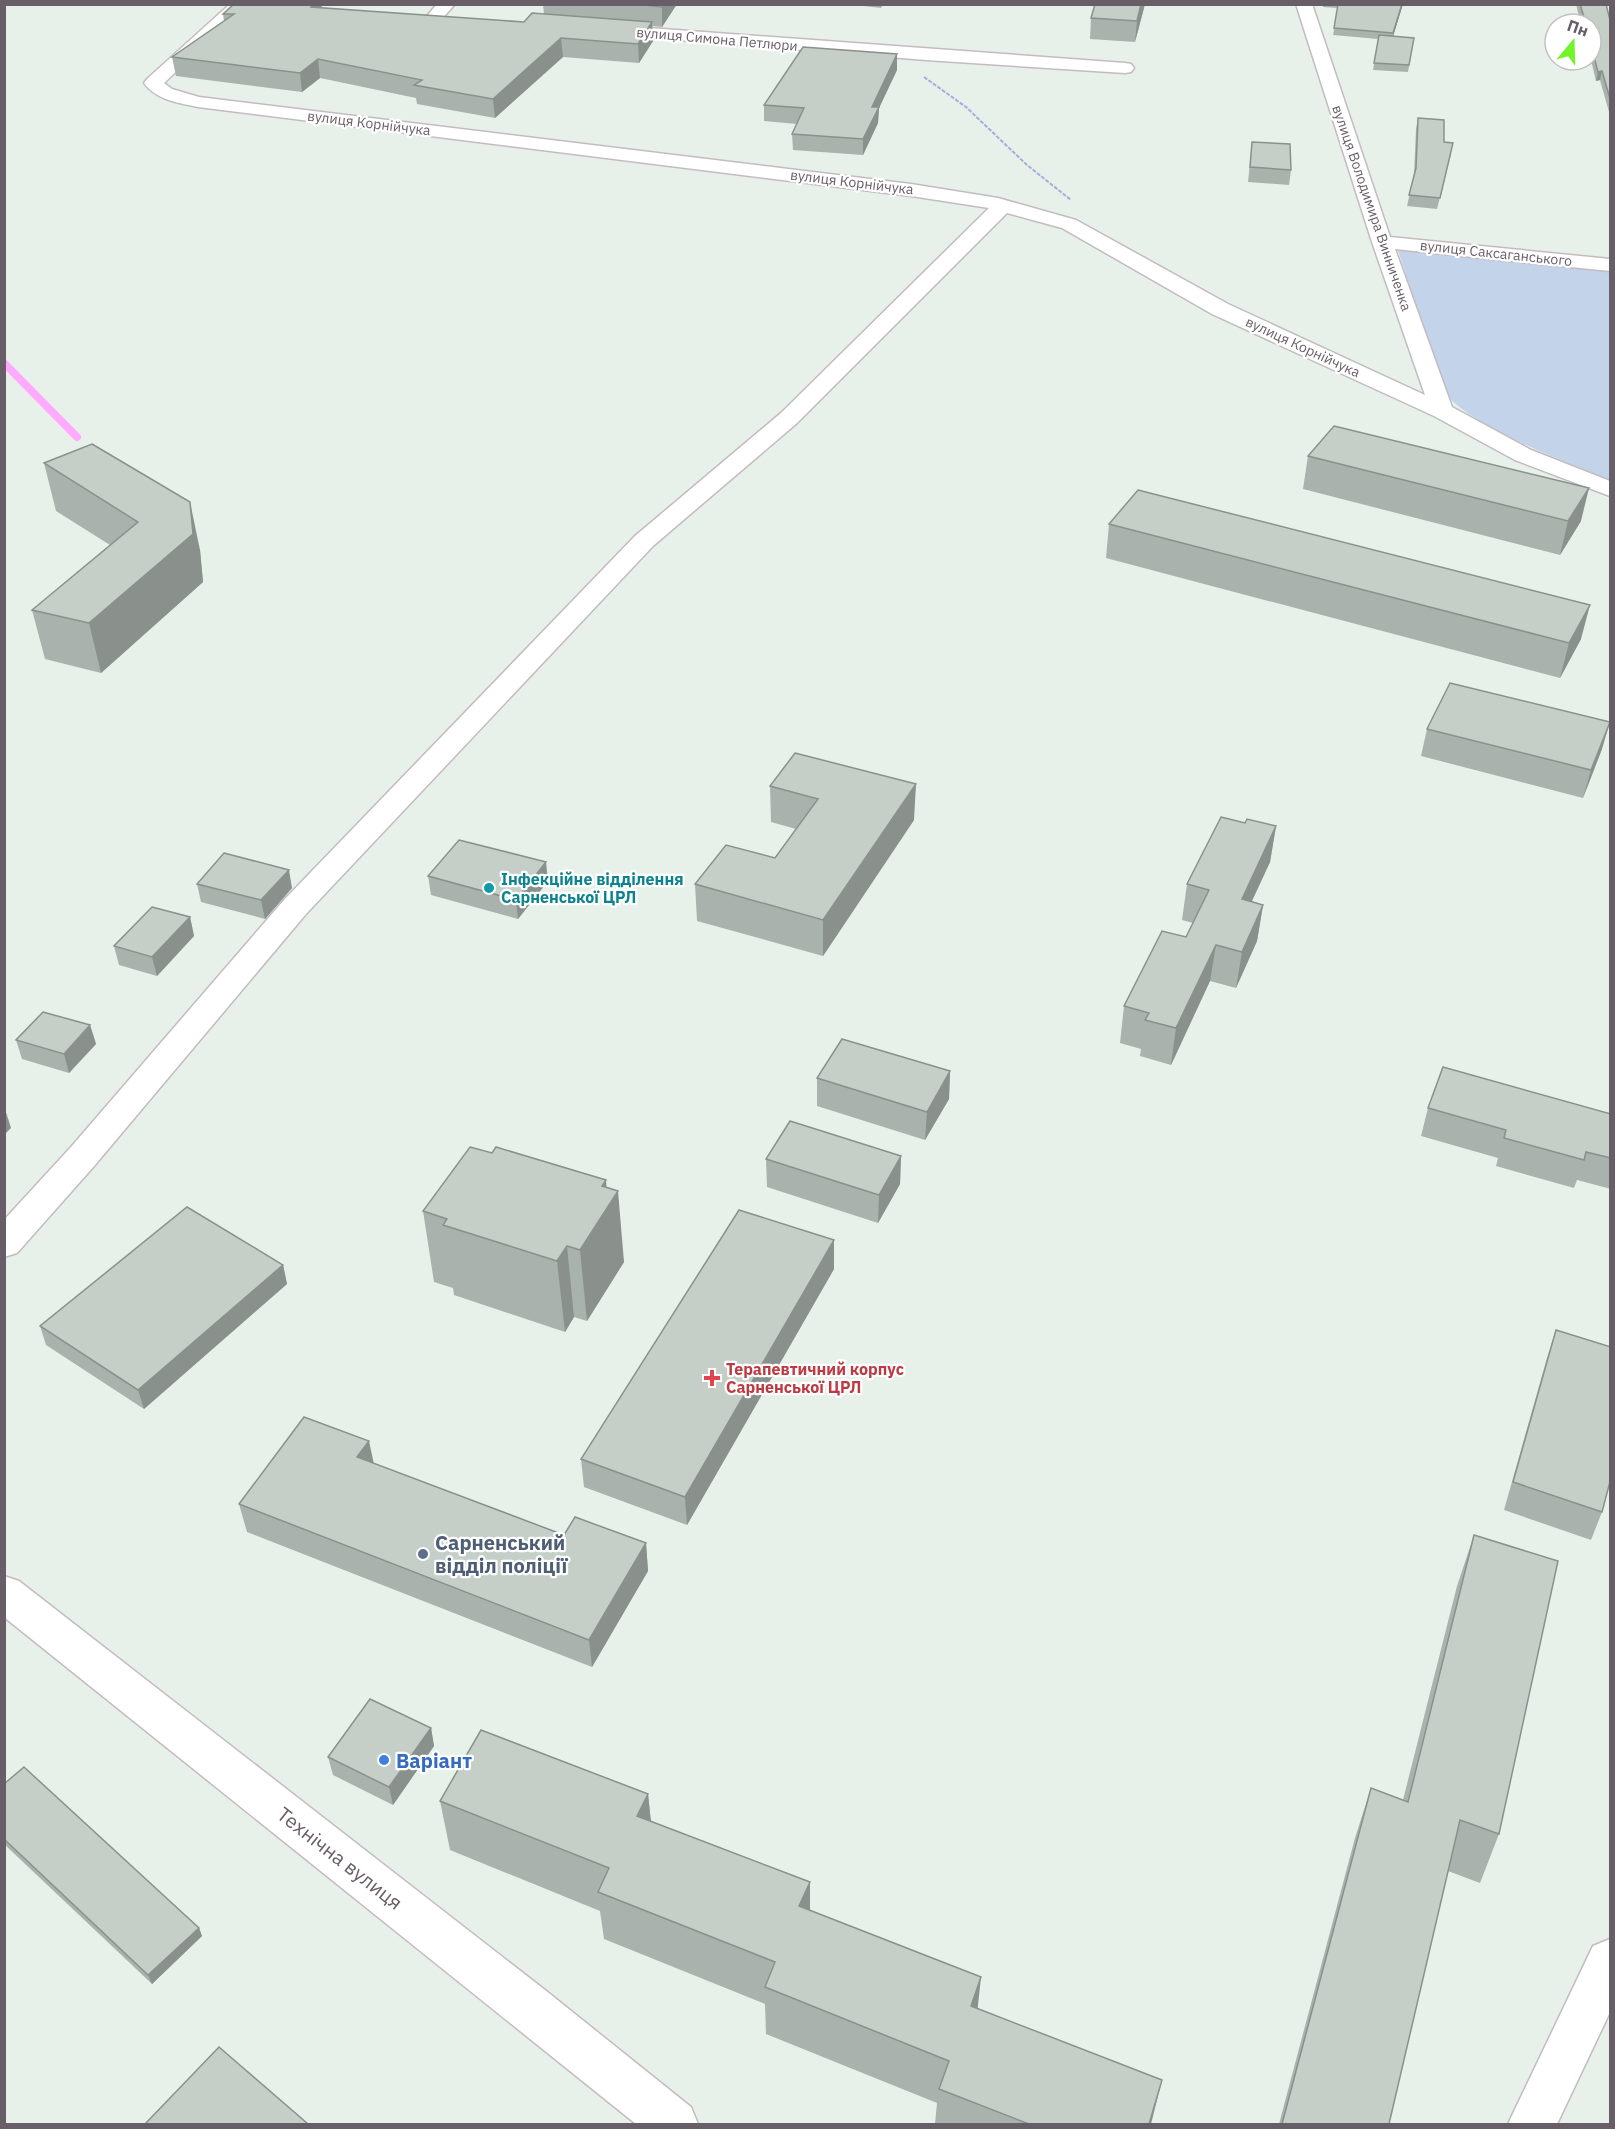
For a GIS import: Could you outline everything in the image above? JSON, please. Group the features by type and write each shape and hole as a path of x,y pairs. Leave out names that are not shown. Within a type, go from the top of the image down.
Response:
{"street":[{"name":"вулиця Корнійчука","path":"240,4 153,83 166,93 198,102 911,189 1003,206 1069,224 1220,309 1442,411 1523,455 1611,489"},
{"name":"вулиця Володимира Винниченка","path":"1304,4 1382,242 1442,411"},
{"name":"вулиця Симона Петлюри","path":"587,28 1125,68"},
{"path":"4,1244 83,1156 295,907 644,541 789,418 1003,206"},
{"name":"вулиця Саксаганського","path":"1382,242 1611,265"},
{"name":"Технічна вулиця","path":"4,1593 519,1998 674,2124"},
{"path":"1532,2124 1611,1962"}],"path":[{"path":"926,55 924,79 966,107 1027,165 1074,202"}],"shaded area":[{"path":"1397,247 1610,270 1610,480 1499,432 1459,407 1444,393"}],"building":[{"path":"234,4 313,4 311,7 524,22 532,13 652,22 638,44 561,38 493,99 414,85 422,80 318,59 300,73 172,57 234,14 223,14"},
{"path":"635,4 663,4 662,7"},
{"path":"1095,4 1141,4 1137,21 1091,18"},
{"path":"1338,4 1402,4 1393,33 1334,28"},
{"path":"1580,4 1606,4 1611,24 1611,102 1602,72 1603,12 1582,12"},
{"path":"1379,35 1414,38 1409,65 1374,63"},
{"path":"803,47 897,54 872,107 879,107 863,139 792,134 804,108 764,105"},
{"path":"1418,118 1444,120 1444,142 1453,143 1440,198 1409,195 1416,168"},
{"path":"1252,142 1290,144 1291,170 1250,167"},
{"path":"1334,426 1589,488 1568,521 1308,456"},
{"path":"92,444 190,502 193,534 89,623 32,610 138,522 44,463"},
{"path":"1138,490 1590,605 1569,643 1109,524"},
{"path":"1450,683 1610,722 1591,770 1427,729"},
{"path":"795,753 916,784 823,920 695,884 726,845 775,858 818,799 770,786"},
{"path":"1221,817 1245,823 1247,819 1276,826 1242,899 1263,905 1242,952 1216,945 1176,1028 1145,1020 1149,1013 1124,1006 1162,931 1186,937 1209,890 1187,884"},
{"path":"459,840 546,862 516,900 428,876"},
{"path":"224,853 289,870 261,900 197,884"},
{"path":"152,907 190,917 152,957 114,946"},
{"path":"43,1012 90,1025 64,1054 16,1040"},
{"path":"842,1039 950,1071 927,1112 817,1078"},
{"path":"1443,1067 1611,1114 1611,1158 1586,1152 1584,1160 1504,1138 1506,1130 1428,1108"},
{"path":"790,1121 901,1156 879,1195 766,1159"},
{"path":"470,1147 492,1153 496,1147 606,1180 602,1186 618,1191 580,1250 567,1246 557,1261 443,1225 447,1219 423,1211"},
{"path":"187,1207 283,1265 138,1390 40,1326"},
{"name":"Терапевтичний корпус Сарненської ЦРЛ","path":"739,1210 834,1240 685,1497 581,1459"},
{"path":"1556,1330 1611,1347 1611,1478 1602,1512 1513,1482"},
{"name":"Сарненський відділ поліції","path":"304,1417 369,1441 357,1457 564,1535 575,1517 646,1543 589,1640 239,1504"},
{"path":"1474,1535 1558,1561 1499,1834 1460,1820 1389,2124 1282,2124 1371,1788 1408,1802"},
{"name":"Варіант","path":"370,1699 431,1728 389,1787 328,1757"},
{"path":"481,1730 648,1794 637,1816 810,1882 799,1906 981,1977 971,2006 1162,2080 1149,2124 1029,2124 939,2089 949,2061 765,1987 775,1962 598,1892 609,1868 440,1801"},
{"path":"24,1767 199,1928 148,1975 4,1839 4,1784"},
{"path":"219,2047 308,2124 145,2124"}],"waterway":[{"path":"4,363 77,437"}],"place":[{"name":"Інфекційне відділення Сарненської ЦРЛ","path":"489,888"},
{"name":"Терапевтичний корпус Сарненської ЦРЛ","path":"712,1378"},
{"name":"Сарненський відділ поліції","path":"423,1554"},
{"name":"Варіант","path":"384,1760"}]}
